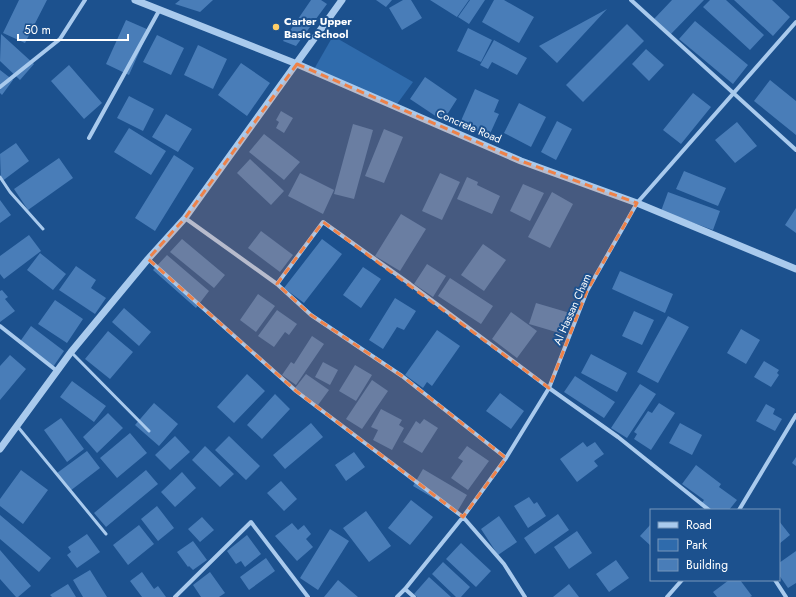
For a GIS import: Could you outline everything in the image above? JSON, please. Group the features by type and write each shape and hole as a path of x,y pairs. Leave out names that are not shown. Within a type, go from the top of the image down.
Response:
{"street":[{"path":"0,87 60,39 85,0"},
{"name":"Concrete Road","path":"135,0 145,1 160,9 297,64 521,161 637,203 796,269"},
{"path":"0,449 71,352 148,259 185,218 342,0"},
{"path":"631,0 796,150"},
{"path":"89,138 160,9"},
{"name":"Al Hassan Cham","path":"397,597 463,517 506,458 549,388 587,291 637,203 796,22"},
{"path":"185,218 277,284 311,315 402,376 506,458"},
{"path":"277,284 323,222 618,437 708,509"},
{"path":"148,259 296,391 463,517 504,564 525,597"},
{"path":"0,326 57,371"},
{"path":"740,509 796,415"},
{"path":"175,597 250,522 308,597"},
{"path":"667,597 681,581"},
{"path":"776,581 786,597"},
{"path":"405,589 414,597"}],"lane":[{"path":"0,177 10,192 43,229"},
{"path":"71,352 150,431"},
{"path":"16,426 106,534"}],"highlighted area":[{"path":"297,64 521,161 637,203 587,291 549,388 323,222 277,284 311,315 402,376 506,458 463,517 296,391 148,259 185,218"}],"green space":[{"path":"333,36 413,82 397,104 313,71"}],"building":[{"path":"19,0 47,0 25,43 3,33"},
{"path":"180,0 213,0 200,12 175,4"},
{"name":"Carter Upper Basic School","path":"311,0 321,0 327,4 296,46 283,41"},
{"path":"376,0 392,0 386,7"},
{"path":"403,0 411,0 422,18 402,30 389,8"},
{"path":"430,0 469,0 457,17"},
{"path":"470,0 485,0 469,24 458,17"},
{"path":"494,0 504,0 534,17 519,43 482,22"},
{"path":"672,0 704,0 670,35 654,19"},
{"path":"710,0 726,0 764,35 750,50 703,7"},
{"path":"734,0 772,0 790,17 773,36"},
{"path":"607,9 557,63 539,46"},
{"path":"126,20 149,30 129,75 106,64"},
{"path":"695,21 748,65 733,84 679,39"},
{"path":"627,24 644,41 583,102 566,85"},
{"path":"468,28 492,40 481,62 457,51"},
{"path":"1,34 34,64 20,80 0,61"},
{"path":"157,35 184,48 171,75 143,62"},
{"path":"494,40 527,58 517,75 492,62 488,69 480,65"},
{"path":"198,45 227,59 213,89 184,75"},
{"path":"646,49 664,65 649,81 632,64"},
{"path":"241,63 270,83 247,116 218,95"},
{"path":"69,65 102,103 84,119 51,81"},
{"path":"0,70 13,80 2,95 0,93"},
{"path":"425,77 457,99 443,121 410,99"},
{"path":"770,80 796,101 796,135 754,101"},
{"path":"475,89 499,100 494,112 499,114 489,136 460,123"},
{"path":"693,93 711,107 681,144 663,130"},
{"path":"129,96 154,109 143,131 117,118"},
{"path":"519,103 546,117 531,147 504,133"},
{"path":"281,111 293,118 284,133 276,128 279,122 276,120"},
{"path":"166,114 192,129 178,152 152,137"},
{"path":"557,121 572,129 556,160 541,152"},
{"path":"737,122 757,146 735,163 715,140"},
{"path":"353,124 373,130 354,199 334,194"},
{"path":"129,128 166,151 151,175 114,152"},
{"path":"384,129 403,137 384,183 365,176"},
{"path":"264,134 300,162 284,180 249,152"},
{"path":"16,143 29,161 1,182 0,154"},
{"path":"174,155 194,168 155,231 135,218"},
{"path":"59,158 73,178 28,210 14,189"},
{"path":"250,159 284,191 271,205 237,173"},
{"path":"684,171 726,188 718,206 676,189"},
{"path":"300,173 334,190 323,214 288,196"},
{"path":"440,173 460,182 442,220 422,211"},
{"path":"467,177 478,182 477,185 500,196 492,214 457,199"},
{"path":"523,184 544,193 530,221 510,211"},
{"path":"552,192 573,204 550,248 528,237"},
{"path":"668,192 720,211 713,230 661,211"},
{"path":"0,200 11,215 0,223"},
{"path":"796,208 796,233 785,225"},
{"path":"401,214 426,229 400,271 375,256"},
{"path":"261,231 293,255 280,272 248,248"},
{"path":"29,235 41,251 4,279 0,274 0,256"},
{"path":"182,239 225,275 214,288 170,252"},
{"path":"322,239 342,254 304,303 284,288"},
{"path":"483,244 506,260 484,291 461,275"},
{"path":"40,253 66,274 53,290 27,270"},
{"path":"167,255 209,291 196,308 153,270"},
{"path":"427,264 446,276 433,297 414,284"},
{"path":"76,266 96,280 91,288 106,298 95,314 59,290"},
{"path":"363,267 381,279 361,308 343,295"},
{"path":"620,271 673,294 665,313 612,289"},
{"path":"450,278 493,306 481,324 438,296"},
{"path":"2,290 8,297 5,299 15,311 0,322 0,291"},
{"path":"258,294 275,306 256,332 240,320"},
{"path":"395,298 416,311 404,330 397,327 383,349 369,340"},
{"path":"55,300 83,319 67,343 38,324"},
{"path":"536,303 570,313 563,334 529,324"},
{"path":"124,308 151,332 139,346 112,322"},
{"path":"277,310 297,324 289,335 285,332 274,347 258,336"},
{"path":"634,311 654,320 642,345 622,336"},
{"path":"511,312 537,331 517,358 492,339"},
{"path":"668,316 689,327 658,383 637,372"},
{"path":"31,326 64,351 53,367 19,343"},
{"path":"741,329 760,340 746,364 727,353"},
{"path":"437,330 460,346 432,386 427,382 423,388 405,375"},
{"path":"108,331 133,352 110,379 85,359"},
{"path":"312,336 324,344 296,385 282,375 291,362 294,364"},
{"path":"591,354 627,373 617,392 581,373"},
{"path":"10,355 26,369 0,400 0,366"},
{"path":"764,361 779,370 777,373 779,375 771,387 754,377"},
{"path":"323,362 338,370 330,385 315,377"},
{"path":"355,365 372,375 356,401 339,391"},
{"path":"247,374 265,391 234,423 217,407"},
{"path":"306,374 329,390 318,405 295,388"},
{"path":"575,376 615,402 604,418 564,392"},
{"path":"372,380 388,391 362,429 346,419"},
{"path":"72,381 106,406 94,422 60,397"},
{"path":"640,384 656,394 627,438 611,428"},
{"path":"500,393 524,411 511,429 486,411"},
{"path":"275,394 290,409 262,439 247,425"},
{"path":"154,403 178,424 159,446 135,425"},
{"path":"659,403 675,413 651,450 634,439 637,434 634,432 648,411 652,413"},
{"path":"766,404 775,409 773,414 782,419 775,431 756,421"},
{"path":"381,409 402,420 399,425 404,428 392,450 373,440 378,430 371,427"},
{"path":"108,413 123,428 97,453 83,437"},
{"path":"61,418 84,449 67,462 44,430"},
{"path":"424,419 438,428 422,453 403,442 416,421 420,424"},
{"path":"311,423 323,437 285,469 273,455"},
{"path":"680,423 702,435 692,455 669,443"},
{"path":"130,433 147,453 117,478 100,458"},
{"path":"175,436 190,452 170,470 155,455"},
{"path":"229,436 260,466 246,480 215,450"},
{"path":"583,442 587,447 595,442 604,454 594,461 598,466 577,482 560,459"},
{"path":"205,446 234,474 220,487 192,460"},
{"path":"467,446 489,461 468,490 451,478 463,461 458,458"},
{"path":"87,451 100,468 70,491 57,473"},
{"path":"354,452 365,467 346,481 335,465"},
{"path":"796,457 796,466 792,463"},
{"path":"696,465 721,484 719,487 737,500 730,509 708,509 701,504 704,500 682,484"},
{"path":"423,469 467,495 457,512 413,486"},
{"path":"21,470 48,490 23,524 0,506 0,499"},
{"path":"146,470 158,484 106,527 94,513"},
{"path":"182,472 196,488 175,507 161,492"},
{"path":"281,481 297,499 284,511 267,493"},
{"path":"529,497 534,504 537,502 546,516 528,528 514,506"},
{"path":"411,500 433,517 410,545 388,528"},
{"path":"157,506 174,528 158,541 141,519"},
{"path":"366,511 391,546 369,562 343,528"},
{"path":"558,514 569,530 535,554 524,538"},
{"path":"0,515 51,558 39,572 0,539"},
{"path":"499,516 517,542 498,555 481,529"},
{"path":"202,517 214,530 200,542 188,529"},
{"path":"780,522 790,535 780,543"},
{"path":"292,523 298,530 304,525 311,534 306,539 313,547 297,561 275,536"},
{"path":"139,525 154,544 128,565 113,545"},
{"path":"650,525 650,545 640,536"},
{"path":"330,529 349,541 318,590 300,578"},
{"path":"577,531 592,553 569,569 554,547"},
{"path":"87,534 100,552 77,568 67,555 71,552 68,547"},
{"path":"247,535 261,554 245,567 241,561 236,564 227,551"},
{"path":"193,541 207,560 193,570 189,566 188,567 177,552"},
{"path":"461,543 491,571 476,587 446,559"},
{"path":"0,550 31,586 18,597 16,597 0,579"},
{"path":"796,551 796,583 788,588 780,576 780,562"},
{"path":"266,558 275,571 249,590 240,577"},
{"path":"616,560 629,578 609,592 596,574"},
{"path":"443,562 470,587 461,597 456,597 432,574"},
{"path":"90,570 107,597 83,597 73,580"},
{"path":"142,572 154,589 158,586 166,597 142,597 130,581"},
{"path":"210,572 225,593 219,597 201,597 193,585"},
{"path":"429,577 451,597 417,597 414,594"},
{"path":"338,580 358,597 324,597"},
{"path":"728,581 741,581 752,596 717,597 713,592"},
{"path":"68,584 76,597 52,597 50,595"},
{"path":"569,584 579,597 553,597"}],"place":[{"name":"Carter Upper Basic School","path":"276,27"}]}
